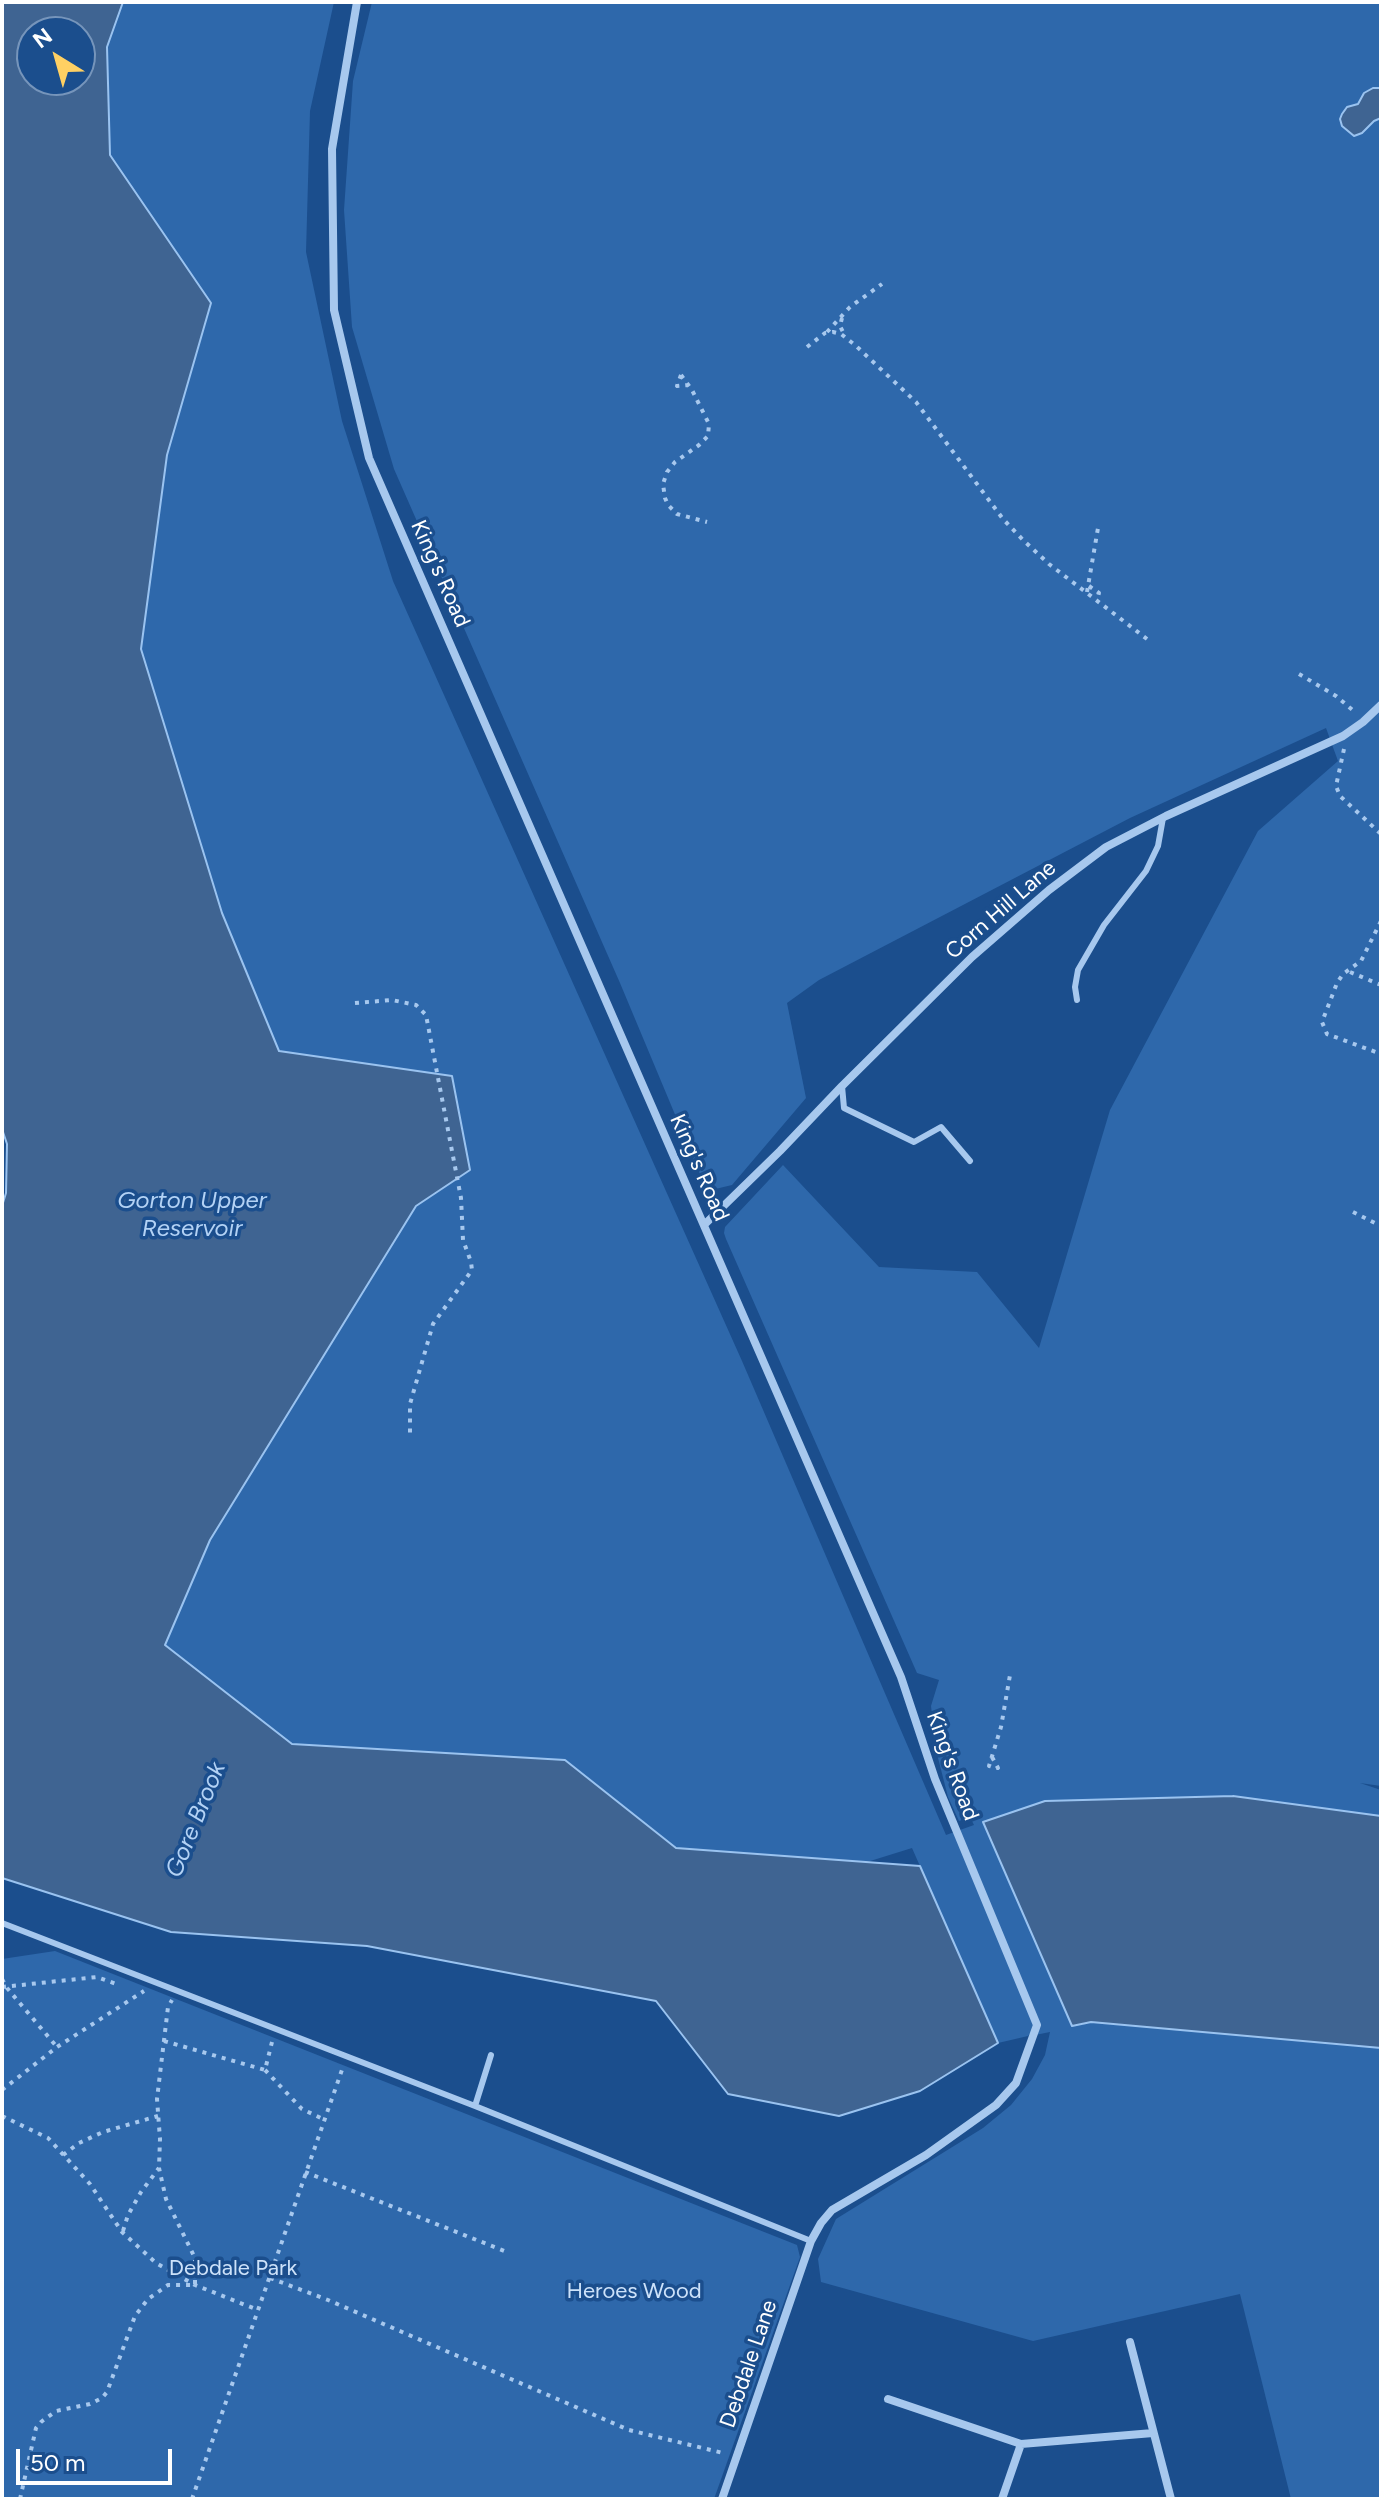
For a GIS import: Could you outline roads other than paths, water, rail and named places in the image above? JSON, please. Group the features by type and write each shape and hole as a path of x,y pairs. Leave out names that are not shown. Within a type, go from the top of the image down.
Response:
{"street":[{"name":"King's Road","path":"357,2 332,149 334,310 369,458 901,1677 935,1779 1037,2025 1016,2083 996,2105 926,2155 832,2210 811,2241"},
{"name":"Corn Hill Lane","path":"704,1225 972,957 1049,890 1106,847 1343,736 1381,705"},
{"name":"Debdale Lane","path":"722,2499 811,2241"},
{"path":"1130,2342 1171,2499"},
{"path":"888,2399 1021,2444 1153,2433"},
{"path":"1002,2499 1021,2444"}],"lane":[{"path":"1077,1000 1075,987 1078,970 1104,925 1146,871 1158,846 1163,818"},
{"path":"842,1086 844,1108 914,1142 941,1127 970,1161"},
{"path":"2,1923 475,2106 811,2241"},
{"path":"475,2106 491,2055"}],"water":[{"name":"Gorton Upper Reservoir","path":"2,2 123,2 107,47 110,155 211,303 167,455 141,649 222,913 279,1051 452,1076 470,1170 416,1206 210,1540 165,1645 292,1744 565,1760 676,1848 920,1866 998,2043 920,2091 839,2116 728,2094 656,2001 367,1946 171,1932 2,1878 2,1206 6,1193 7,1144 2,1129"},
{"path":"1381,88 1381,118 1354,136 1342,126 1340,119 1347,107 1358,104 1364,93"},
{"path":"1233,1796 1381,1816 1381,2048 1091,2022 1072,2026 983,1822 1045,1801"}],"water label":[{"name":"Gore Brook","path":"196,1820"}],"park label":[{"name":"Debdale Park","path":"233,2269"},
{"name":"Heroes Wood","path":"634,2292"}]}
